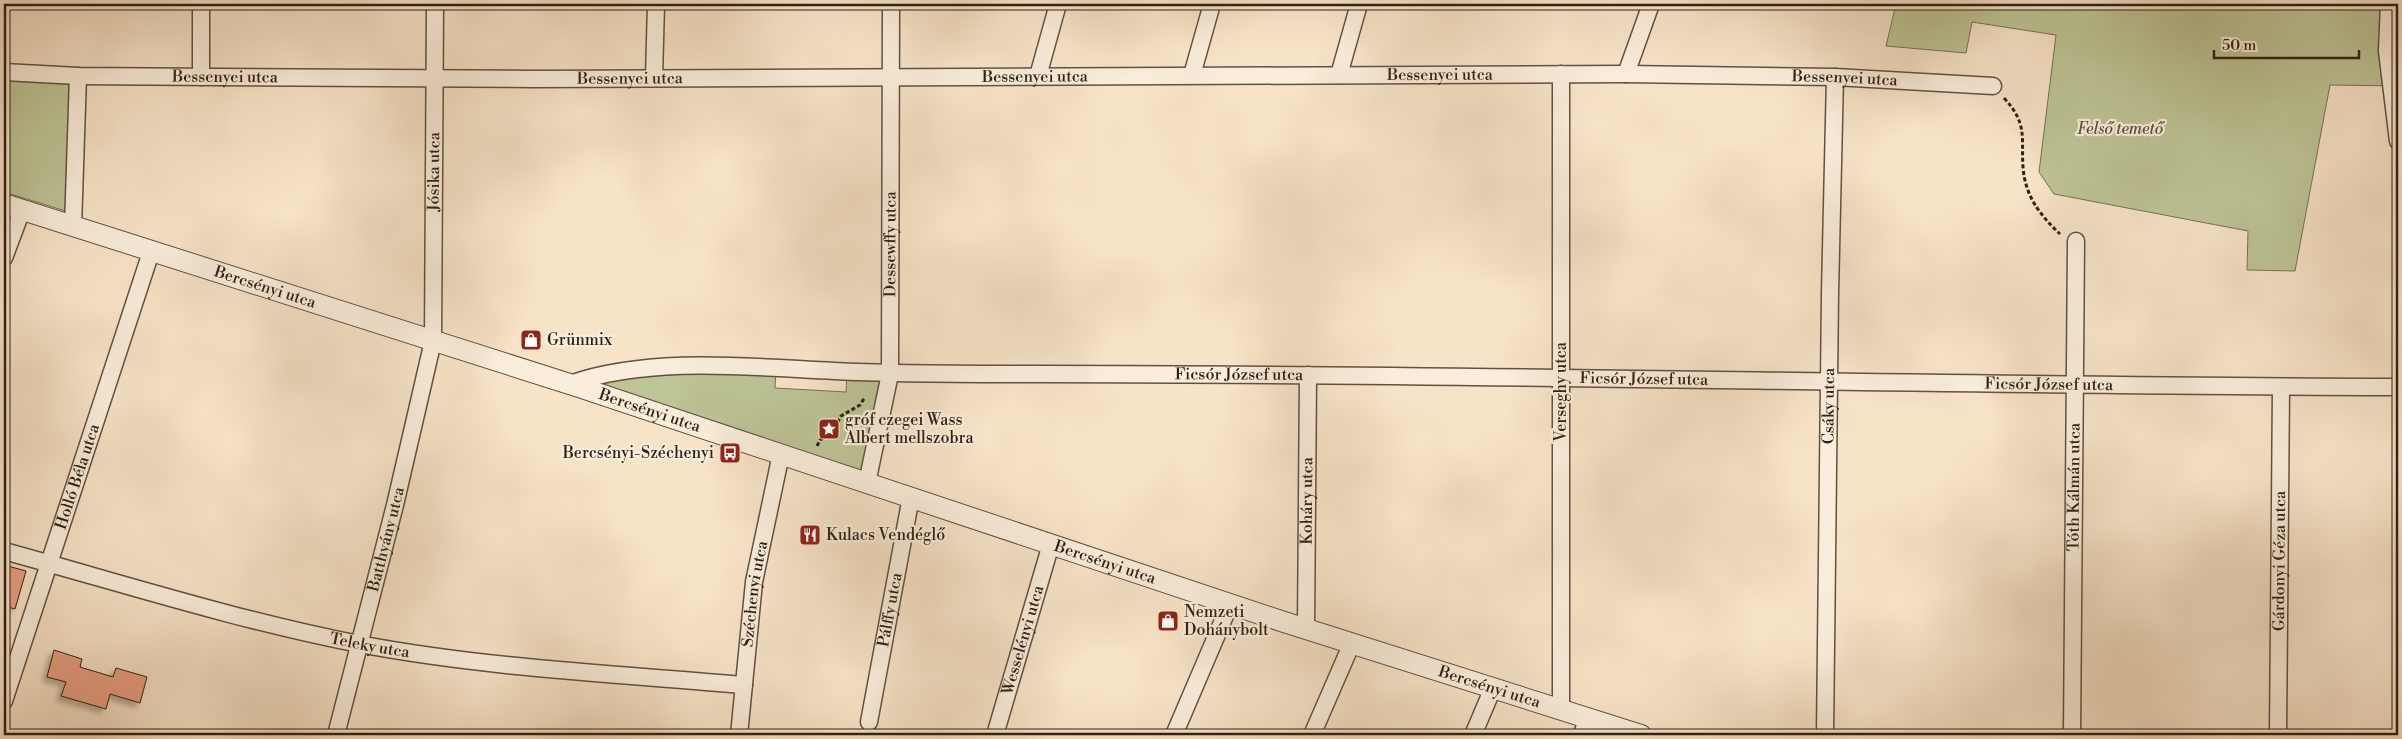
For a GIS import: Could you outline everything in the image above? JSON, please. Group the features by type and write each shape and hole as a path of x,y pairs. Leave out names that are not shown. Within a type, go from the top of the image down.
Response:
{"street":[{"path":"201,4 201,77"},
{"name":"Jósika utca","path":"433,340 435,4"},
{"path":"654,78 656,4"},
{"name":"Dessewffy utca","path":"867,483 890,374 891,4"},
{"path":"1038,76 1058,4"},
{"path":"1192,75 1212,4"},
{"path":"1339,75 1359,4"},
{"path":"1626,74 1651,4"},
{"path":"2389,4 2398,141"},
{"name":"Bessenyei utca","path":"4,72 78,76 436,78 1626,74 1836,77 1993,86"},
{"name":"Verseghy utca","path":"1561,74 1561,710"},
{"path":"73,227 78,76"},
{"name":"Csáky utca","path":"1825,735 1836,77"},
{"path":"4,258 13,207"},
{"name":"Bercsényi utca","path":"13,207 570,384 1230,604 1561,710 1584,727 1641,735"},
{"name":"Tóth Kálmán utca","path":"2072,735 2076,241"},
{"name":"Holló Béla utca","path":"4,700 152,252"},
{"name":"Batthyány utca","path":"336,735 395,505 433,340"},
{"name":"Bercsényi utca","path":"570,384 593,376 614,372 706,365 890,374"},
{"name":"Ficsór József utca","path":"890,374 1561,377 1830,383 2398,387"},
{"name":"Koháry utca","path":"1306,628 1308,375"},
{"name":"Gárdonyi Géza utca","path":"2278,735 2281,387"},
{"name":"Széchenyi utca","path":"739,735 754,582 781,454"},
{"name":"Pálffy utca","path":"869,722 910,497"},
{"name":"Wesselényi utca","path":"995,735 1051,544"},
{"name":"Teleky utca","path":"4,551 214,609 359,644 477,661 744,685"},
{"path":"1174,735 1230,604"},
{"path":"1312,735 1352,643"},
{"path":"1473,735 1493,688"}],"path":[{"path":"1993,86 2008,102 2019,120 2024,137 2023,167 2032,201 2042,217 2061,236 2076,241"},
{"path":"811,464 820,440 832,433 841,416 864,401 873,373"}],"green space":[{"name":"Felső temető","path":"1896,4 2398,4 2398,86 2330,85 2295,271 2247,270 2248,231 2054,194 2039,172 2056,35 1972,22 1966,53 1886,46"},
{"path":"4,73 73,77 69,212 4,192"},
{"path":"776,368 775,388 846,392 847,372 890,374 867,483 570,384 593,376"}],"building":[{"path":"4,565 26,571 15,609 4,606"},
{"path":"54,650 82,659 80,667 113,677 116,668 147,677 140,703 110,694 106,709 61,696 66,682 47,677"}],"place":[{"name":"Grünmix","path":"531,340"},
{"name":"gróf czegei Wass Albert mellszobra","path":"829,429"},
{"name":"Bercsényi-Széchenyi","path":"730,453"},
{"name":"Kulacs Vendéglő","path":"810,535"},
{"name":"Nemzeti Dohánybolt","path":"1168,621"}]}
